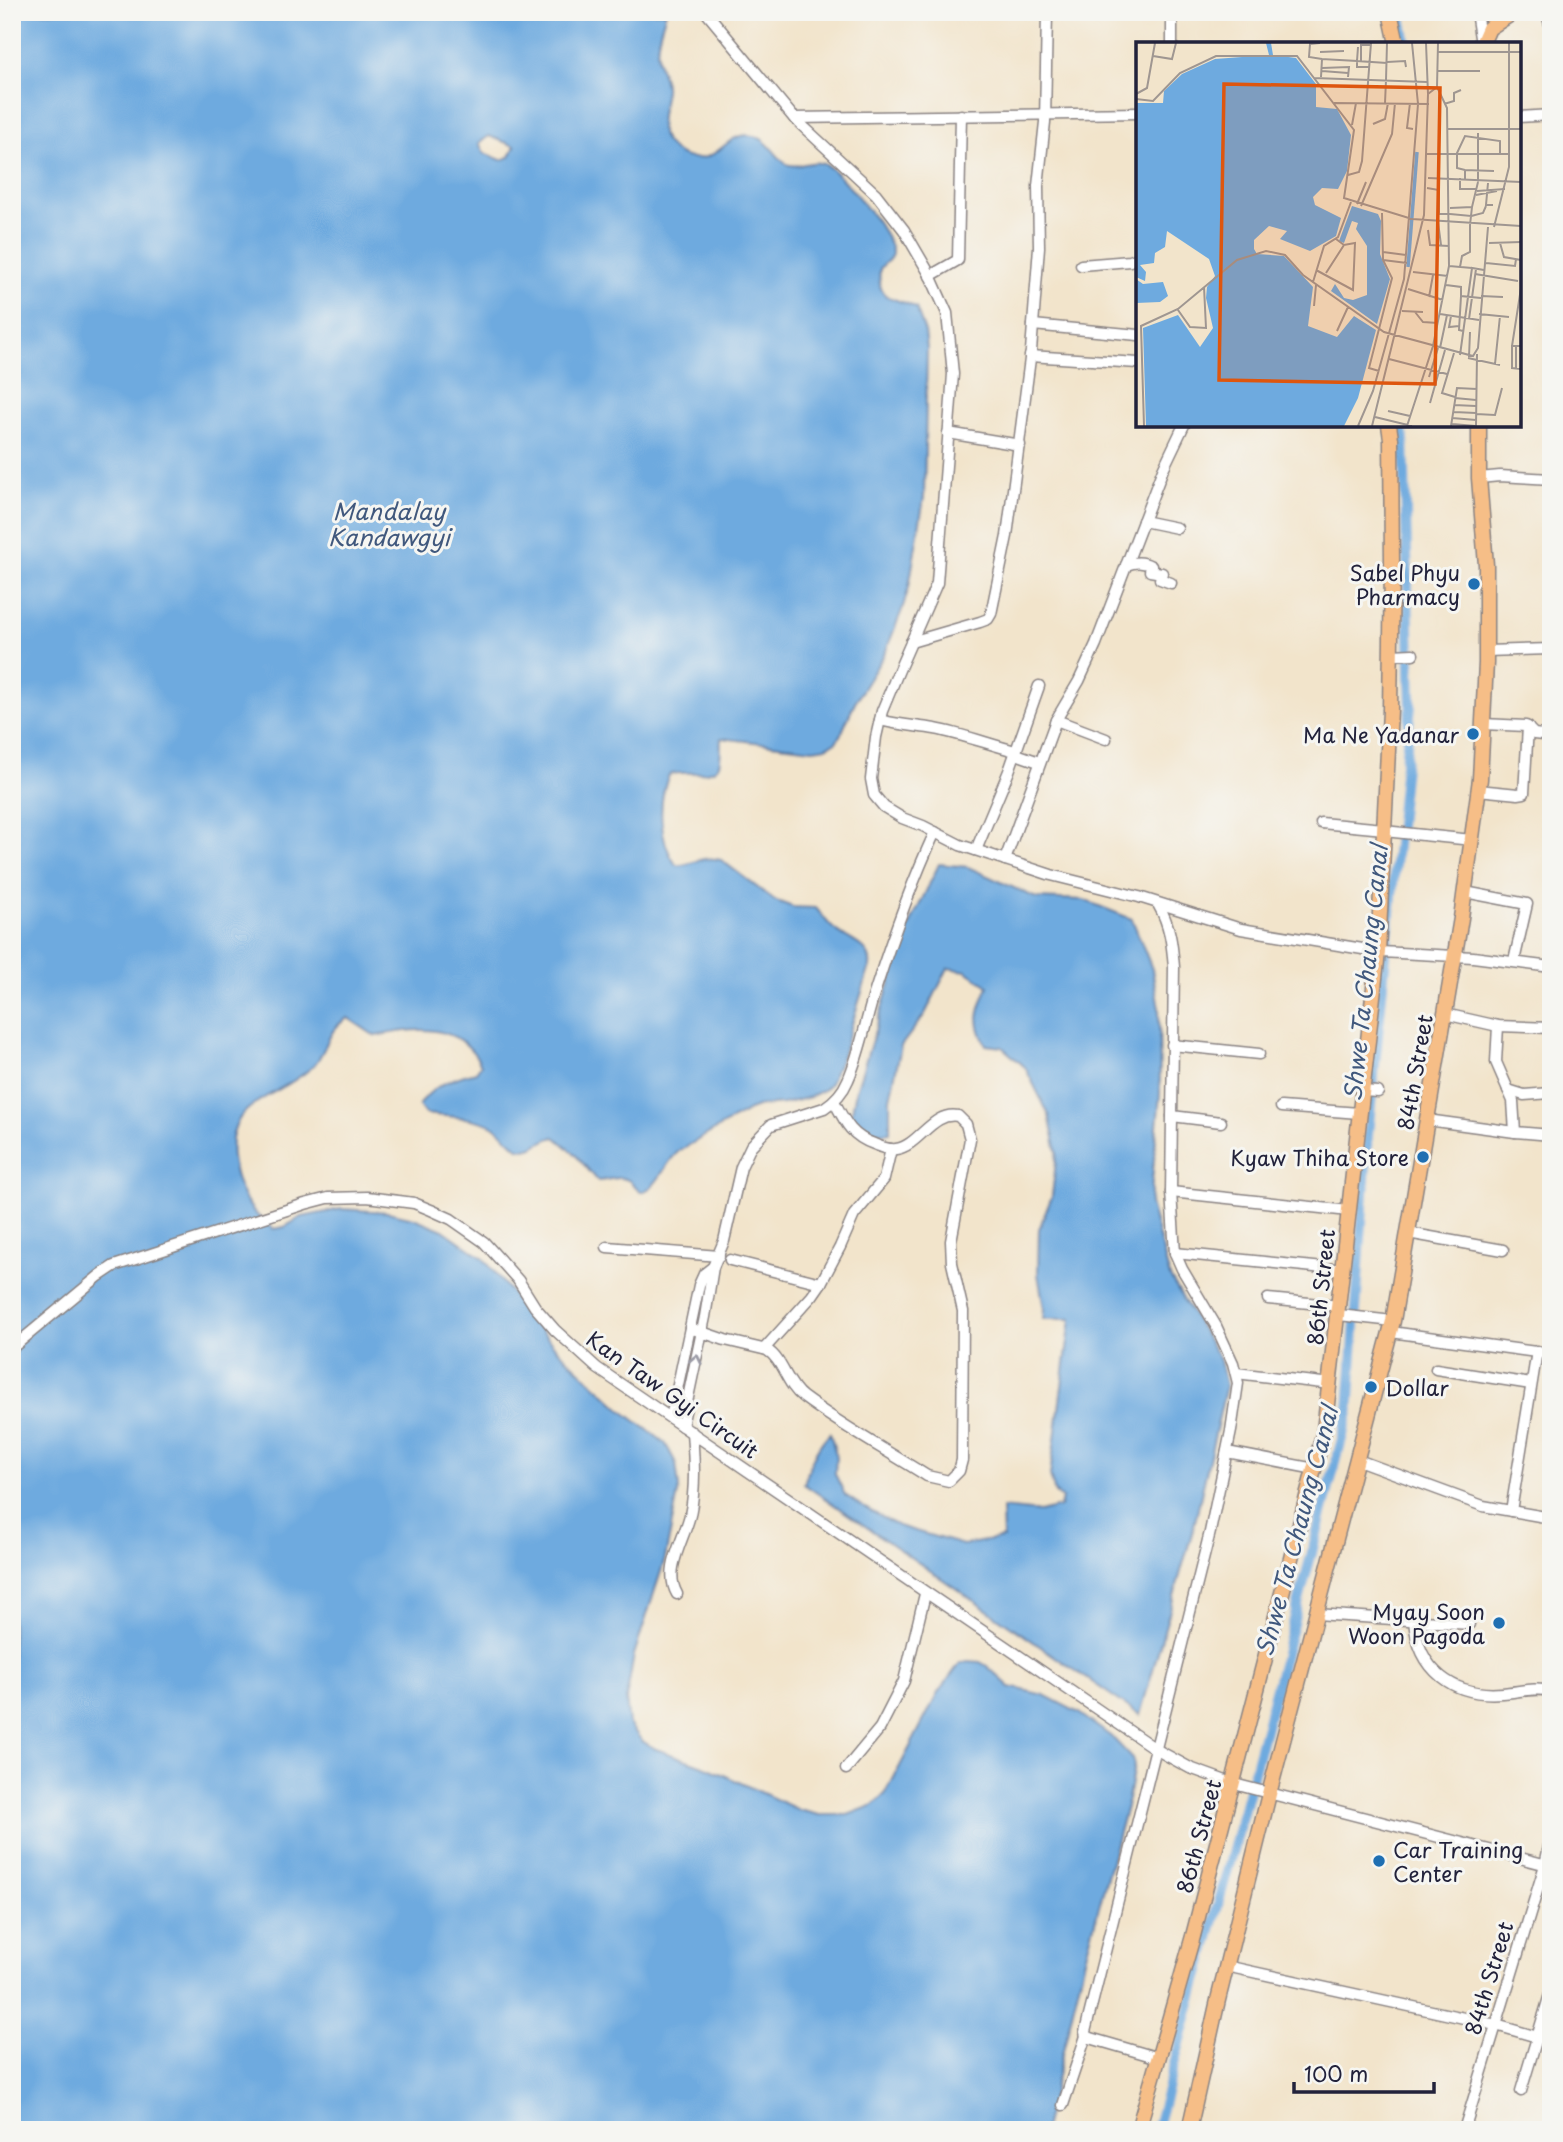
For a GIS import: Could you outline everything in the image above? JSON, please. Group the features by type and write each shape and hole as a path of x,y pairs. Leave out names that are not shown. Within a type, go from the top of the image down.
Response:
{"main road":[{"path":"1390,12 1397,42"},
{"path":"1482,42 1489,28 1514,12"},
{"name":"86th Street","path":"1138,2130 1234,1784 1315,1469 1347,1313 1344,1270 1359,1114 1371,1091 1387,830 1402,654 1389,427"},
{"name":"84th Street","path":"1189,2130 1267,1793 1392,1327 1465,892 1478,790 1486,651 1486,565 1479,478 1479,427"}],"street":[{"path":"706,12 794,118 876,194 904,230 947,313 953,374 937,583 880,720 871,779 874,795 884,807 960,845 1061,878 1241,929 1380,952 1514,961 1551,967"},
{"path":"911,642 980,622 988,619 991,614 1007,536 1033,325 1039,247 1038,186 1045,115 1047,12"},
{"path":"1172,12 1172,42"},
{"path":"1476,12 1481,42"},
{"path":"1546,12 1551,27"},
{"path":"794,118 1136,113"},
{"path":"930,276 958,260 961,115"},
{"path":"1521,117 1551,115"},
{"path":"1081,265 1136,259"},
{"path":"1033,325 1136,335"},
{"path":"1030,356 1136,363"},
{"path":"1005,860 1056,719 1079,681 1096,643 1163,469 1183,427"},
{"path":"948,433 1020,445"},
{"path":"1479,478 1500,476 1551,479"},
{"path":"1143,520 1177,528"},
{"path":"1126,565 1146,563 1151,566 1150,571 1162,573 1160,579 1171,583"},
{"path":"1486,651 1551,649"},
{"path":"976,850 1040,686"},
{"path":"1056,719 1106,739"},
{"path":"880,720 956,734 1015,751 1039,762"},
{"path":"1483,724 1528,727 1535,734 1551,736"},
{"path":"1478,790 1524,793 1528,727"},
{"path":"1321,823 1472,840"},
{"path":"671,1418 699,1285 704,1274 724,1258 737,1180 751,1146 771,1125 812,1113 834,1101 848,1080 915,877 936,832"},
{"path":"1465,892 1527,904 1514,961"},
{"path":"1063,2105 1086,2036 1207,1545 1227,1452 1238,1383 1216,1326 1175,1253 1171,1192 1174,967 1168,922 1158,904"},
{"path":"1445,1014 1498,1026 1551,1028"},
{"path":"1498,1026 1496,1062 1513,1101 1515,1132"},
{"path":"1172,1045 1259,1054"},
{"path":"1508,1090 1524,1095 1551,1093"},
{"path":"690,1328 772,1353 801,1396 927,1476 943,1481 953,1478 960,1471 962,1311 952,1262 951,1241 967,1157 969,1130 958,1116 947,1116 933,1123 901,1148 891,1149 861,1139 852,1133 834,1101"},
{"path":"1281,1107 1359,1114"},
{"path":"1172,1116 1221,1122"},
{"path":"1427,1120 1551,1135"},
{"path":"764,1349 821,1283 854,1215 884,1179 891,1149"},
{"path":"1171,1192 1349,1211"},
{"name":"Kan Taw Gyi Circuit","path":"12,1348 99,1276 132,1259 328,1198 391,1199 431,1210 451,1219 484,1242 570,1346 597,1368 1157,1750 1190,1768 1234,1784 1548,1866"},
{"path":"1408,1233 1503,1250"},
{"path":"607,1247 724,1258 821,1283"},
{"path":"1175,1253 1344,1270"},
{"path":"677,1594 673,1582 673,1562 690,1515 695,1472 687,1429 713,1267"},
{"path":"1268,1299 1347,1313 1392,1327 1551,1354"},
{"path":"1511,1511 1537,1352"},
{"path":"1436,1369 1531,1384"},
{"path":"1236,1373 1331,1384"},
{"path":"1227,1452 1315,1469"},
{"path":"1358,1460 1483,1506 1551,1518"},
{"path":"846,1769 880,1728 904,1681 925,1594"},
{"path":"1316,1614 1469,1624"},
{"path":"1413,1620 1415,1637 1422,1653 1431,1668 1450,1684 1468,1692 1502,1693 1529,1689 1551,1691"},
{"name":"84th Street","path":"1464,2130 1548,1866 1551,1837"},
{"path":"1226,1966 1496,2025 1551,2041"},
{"path":"1521,2091 1551,1991"},
{"path":"1086,2036 1159,2057"}],"water":[{"name":"Mandalay Kandawgyi","path":"12,12 666,12 657,51 665,86 660,124 664,139 676,152 691,158 701,158 715,153 738,137 753,136 763,140 785,163 794,166 815,162 833,170 865,206 890,245 892,255 880,269 884,294 916,308 925,332 927,349 924,498 909,587 885,653 855,702 842,732 836,742 813,749 721,738 719,763 714,769 669,775 661,809 663,833 676,865 702,859 721,860 774,900 793,907 816,908 834,929 867,953 870,966 842,1056 825,1089 810,1097 749,1110 679,1151 652,1186 641,1192 624,1179 598,1181 573,1152 555,1137 524,1149 513,1144 498,1129 487,1123 425,1114 419,1106 436,1088 476,1072 481,1065 472,1051 449,1034 421,1030 375,1036 348,1018 335,1029 321,1056 311,1068 240,1117 234,1131 231,1150 235,1174 249,1205 274,1229 284,1227 302,1217 341,1209 388,1212 414,1218 443,1230 483,1258 555,1347 624,1412 665,1443 676,1463 679,1488 665,1559 634,1655 626,1699 629,1724 642,1741 656,1749 709,1768 799,1810 819,1815 848,1815 874,1805 886,1793 938,1693 960,1663 968,1661 987,1666 1010,1687 1044,1695 1079,1713 1113,1738 1132,1758 1134,1765 1128,1799 1086,1955 1044,2130 12,2130","holes":["489,136 515,146 510,157 501,160 484,153 479,143"]},
{"path":"939,864 968,867 1036,898 1084,900 1132,919 1152,969 1159,1008 1160,1094 1150,1204 1170,1277 1220,1360 1226,1386 1194,1526 1140,1715 804,1484 817,1450 830,1433 836,1454 835,1474 845,1495 898,1526 963,1545 1003,1538 1002,1508 1040,1512 1060,1507 1062,1498 1055,1493 1050,1476 1071,1319 1043,1319 1038,1274 1039,1229 1052,1196 1057,1152 1049,1115 1025,1067 1002,1047 986,1045 979,1029 978,1015 988,986 966,971 948,968 925,1014 901,1046 890,1099 890,1132 868,1130 851,1116 856,1091 905,935"}],"waterway":[{"name":"Shwe Ta Chaung Canal","path":"1400,12 1406,42"},
{"name":"Shwe Ta Chaung Canal","path":"1156,2130 1349,1412 1368,1134 1411,705 1402,427"}],"place":[{"name":"Sabel Phyu Pharmacy","path":"1474,584"},
{"name":"Ma Ne Yadanar","path":"1473,734"},
{"name":"Kyaw Thiha Store","path":"1423,1157"},
{"name":"Dollar","path":"1371,1387"},
{"name":"Myay Soon Woon Pagoda","path":"1499,1623"},
{"name":"Car Training Center","path":"1379,1861"}]}
